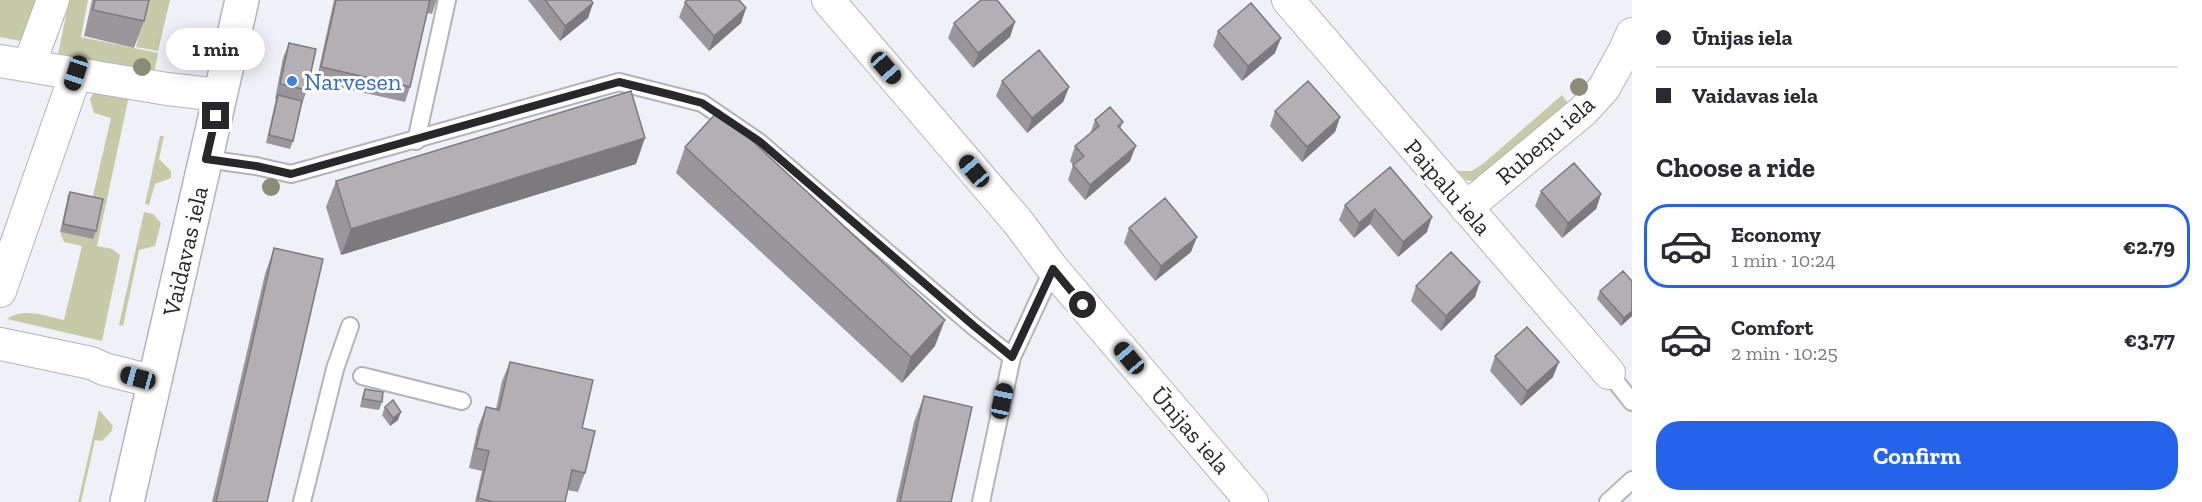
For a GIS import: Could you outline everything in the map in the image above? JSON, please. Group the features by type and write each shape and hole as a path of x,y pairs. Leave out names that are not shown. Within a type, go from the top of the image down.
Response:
{"main road":[{"name":"Vaidavas iela","path":"127,502 242,0"}],"street":[{"path":"53,0 15,63 167,89 220,95"},
{"name":"Ūnijas iela","path":"828,0 1018,222 1053,269 1252,502"},
{"name":"Paipalu iela","path":"1288,0 1609,374"},
{"name":"Rubeņu iela","path":"1466,208 1583,111 1604,88 1632,34"},
{"path":"0,291 76,73"},
{"path":"0,344 91,363 104,369 155,382"}],"lane":[{"path":"416,141 447,0"},
{"path":"206,159 291,174 416,141 619,82 702,103 759,141 1012,357"},
{"path":"981,502 1012,357 1053,269"},
{"path":"302,502 335,369 350,326"},
{"path":"1609,374 1632,402"},
{"path":"362,376 462,401"},
{"path":"1608,502 1632,480"}],"green space":[{"path":"0,0 39,0 30,43 0,37"},
{"path":"69,0 88,0 81,37 158,53 154,74 58,55"},
{"path":"147,0 170,0 158,51 136,47"},
{"path":"95,91 130,91 97,246 112,249 120,255 102,341 7,319 14,315 27,313 64,320 82,246 64,242 60,232 93,239 67,201 67,194 92,200 111,118 94,113 90,99"},
{"path":"1562,95 1570,106 1477,182 1466,180 1456,171 1472,171 1484,163"},
{"path":"160,136 164,136 159,159 171,171 171,178 155,184 149,205 145,204"},
{"path":"144,212 153,214 161,223 155,246 139,250 123,326 119,325"},
{"path":"99,410 113,426 111,432 102,441 95,440 81,502 78,502"}],"building":[{"path":"95,0 149,0 144,21 93,10"},
{"path":"336,0 430,0 410,87 321,67"},
{"path":"545,0 591,0 593,3 565,26"},
{"path":"687,0 739,0 746,8 714,36 685,2"},
{"path":"981,0 997,0 1015,22 978,53 954,23"},
{"path":"1251,3 1281,38 1248,66 1218,31"},
{"path":"289,43 316,49 307,90 280,84"},
{"path":"1039,50 1069,87 1032,118 1002,81"},
{"path":"1308,81 1340,117 1307,147 1275,111"},
{"path":"631,91 645,138 351,229 336,181"},
{"path":"278,95 302,101 293,141 269,135"},
{"path":"1110,107 1123,122 1118,126 1136,146 1090,185 1073,165 1084,156 1075,146 1099,126 1095,120"},
{"path":"719,110 945,320 911,357 685,147"},
{"path":"1574,163 1601,194 1568,223 1541,191"},
{"path":"1390,167 1432,217 1403,242 1375,209 1359,223 1345,205"},
{"path":"70,192 103,199 96,231 63,224"},
{"path":"1165,198 1197,237 1161,266 1129,228"},
{"path":"274,248 323,259 267,502 216,502"},
{"path":"1451,252 1480,282 1446,316 1416,286"},
{"path":"1623,271 1632,281 1632,311 1624,318 1600,291"},
{"path":"1527,327 1559,362 1527,391 1495,356"},
{"path":"510,362 593,380 582,428 595,431 585,473 572,470 565,502 494,502 478,498 489,451 476,448 486,407 499,410"},
{"path":"365,389 383,392 382,402 363,399"},
{"path":"924,396 972,407 951,502 900,502"},
{"path":"393,400 401,412 393,418 385,407"}],"place":[{"name":"Narvesen","path":"292,81"}],"route":[{"path":"216,116 206,159 291,174 416,141 619,82 702,103 759,141 1012,357 1053,269 1083,305"}]}
